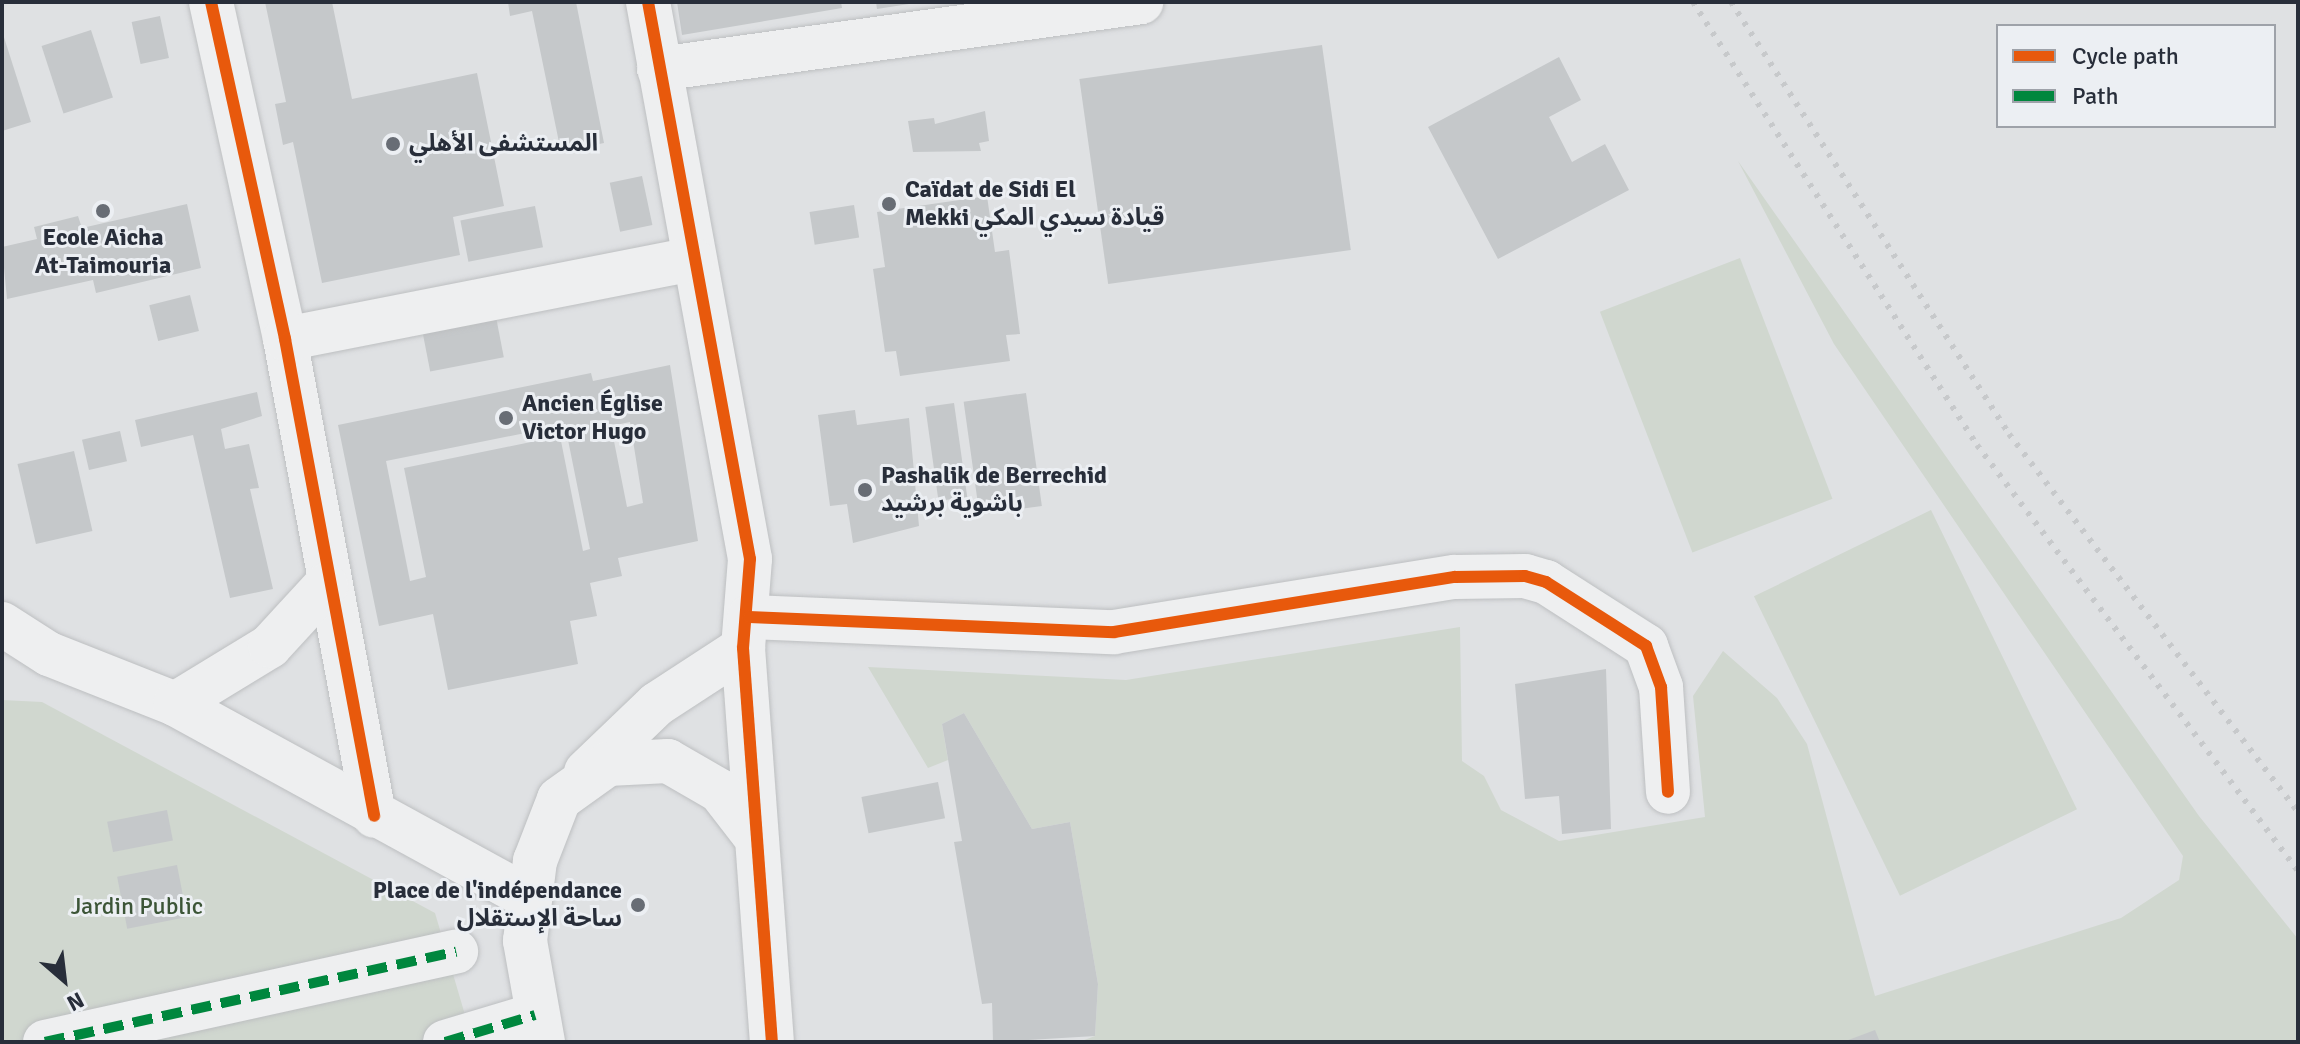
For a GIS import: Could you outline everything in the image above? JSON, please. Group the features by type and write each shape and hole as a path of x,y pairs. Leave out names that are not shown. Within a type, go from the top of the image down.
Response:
{"street":[{"path":"211,2 285,339 326,585 374,816"},
{"path":"648,2 692,259 750,559 746,633 754,835 773,1041"},
{"path":"659,69 861,21 1141,2"},
{"path":"285,339 692,259"},
{"path":"445,1042 539,1028 528,897 545,826 604,747 746,633 1114,632 1455,577 1525,576 1546,582 1646,646 1661,687 1668,792"},
{"path":"175,704 270,646 326,585"},
{"path":"2,624 49,654 175,704 374,816 528,897"},
{"path":"2,650 49,654"},
{"path":"582,778 638,758 668,761 720,791 754,835"},
{"path":"45,1042 456,952"}],"green space":[{"path":"1738,161 2199,816 2298,939 2298,1042 1079,1042 1095,1036 1098,984 1070,822 1032,829 964,713 942,724 948,760 928,768 868,667 1126,680 1460,627 1462,761 1484,776 1501,810 1559,841 1705,817 1693,696 1723,651 1777,698 1807,744 1875,996 2121,918 2179,880 2183,856 1834,344"},
{"path":"1740,258 1832,499 1692,553 1600,312"},
{"path":"1931,510 2077,809 1900,896 1754,596"},
{"name":"Jardin Public","path":"2,700 42,702 435,913 473,1042 2,1042"}],"building":[{"name":"المستشفى الأهلي","path":"265,2 332,2 352,99 477,73 504,206 453,217 460,255 322,283 293,142 283,145 275,104 286,102"},
{"path":"508,2 576,2 604,143 561,152 532,11 510,16"},
{"path":"677,2 841,2 842,8 682,35"},
{"path":"876,2 909,2 909,4 877,9"},
{"path":"160,16 169,58 141,64 132,22"},
{"path":"91,30 113,98 63,114 42,46"},
{"path":"2,31 31,122 2,131"},
{"path":"1322,45 1351,250 1108,284 1079,79"},
{"path":"1559,57 1581,100 1549,117 1572,162 1605,144 1629,190 1498,259 1428,127"},
{"path":"985,111 989,141 979,143 981,151 913,152 908,121 934,118 935,124"},
{"path":"642,176 652,225 620,232 610,183"},
{"path":"987,196 995,252 1009,250 1020,334 1006,335 1010,361 900,376 896,351 885,352 873,269 885,267 877,212"},
{"path":"187,204 201,268 96,293 93,280 7,299 2,247 37,239 34,227 78,216 82,228"},
{"path":"854,205 859,238 815,245 810,212"},
{"path":"535,206 543,247 468,262 460,221"},
{"path":"190,295 199,331 158,341 149,305"},
{"path":"496,317 504,357 430,372 422,331"},
{"path":"670,365 698,541 618,558 622,576 590,583 597,616 570,621 578,664 448,690 433,614 379,626 338,425 591,373 593,381","holes":["630,422 643,503 627,507 611,426","565,425 590,549 583,551 560,436 404,468 426,577 410,581 386,461"]},
{"path":"257,392 262,416 221,429 225,449 249,444 259,488 250,489 273,589 230,598 193,435 141,447 135,420"},
{"path":"1026,393 1042,506 979,515 964,402"},
{"path":"954,403 967,497 939,501 925,407"},
{"path":"855,410 857,425 909,418 919,526 853,543 847,504 830,506 818,415"},
{"path":"120,431 127,461 89,470 82,440"},
{"path":"74,451 92,531 36,544 17,464"},
{"path":"1606,669 1611,829 1562,834 1559,796 1525,799 1515,684"},
{"path":"964,713 1032,829 1070,822 1098,984 1095,1036 993,1042 992,1003 982,1004 954,842 962,841 942,724"},
{"path":"938,782 945,818 868,833 861,797"},
{"path":"167,810 173,840 113,852 107,822"},
{"path":"177,865 187,917 127,929 117,877"},
{"path":"1875,1030 1880,1042 1843,1042"}],"railway":[{"path":"1693,2 1977,445 2298,871"},
{"path":"1731,2 2009,434 2298,812"}],"marked path":[{"path":"45,1042 456,952"},
{"path":"445,1042 535,1015"}],"cycle path":[{"path":"211,2 285,339 374,816"},
{"path":"648,2 750,559 743,648 772,1042"},
{"path":"749,617 1114,632 1455,577 1525,576 1546,582 1646,646 1661,687 1668,792"}],"place":[{"name":"المستشفى الأهلي","path":"393,144"},
{"name":"Caïdat de Sidi El Mekki قيادة سيدي المكي","path":"889,204"},
{"name":"Ecole Aicha At-Taimouria","path":"103,211"},
{"name":"Ancien Église Victor Hugo","path":"506,418"},
{"name":"Pashalik de Berrechid باشوية برشيد","path":"865,490"},
{"name":"Place de l'indépendance ساحة الإستقلال","path":"638,905"}]}
